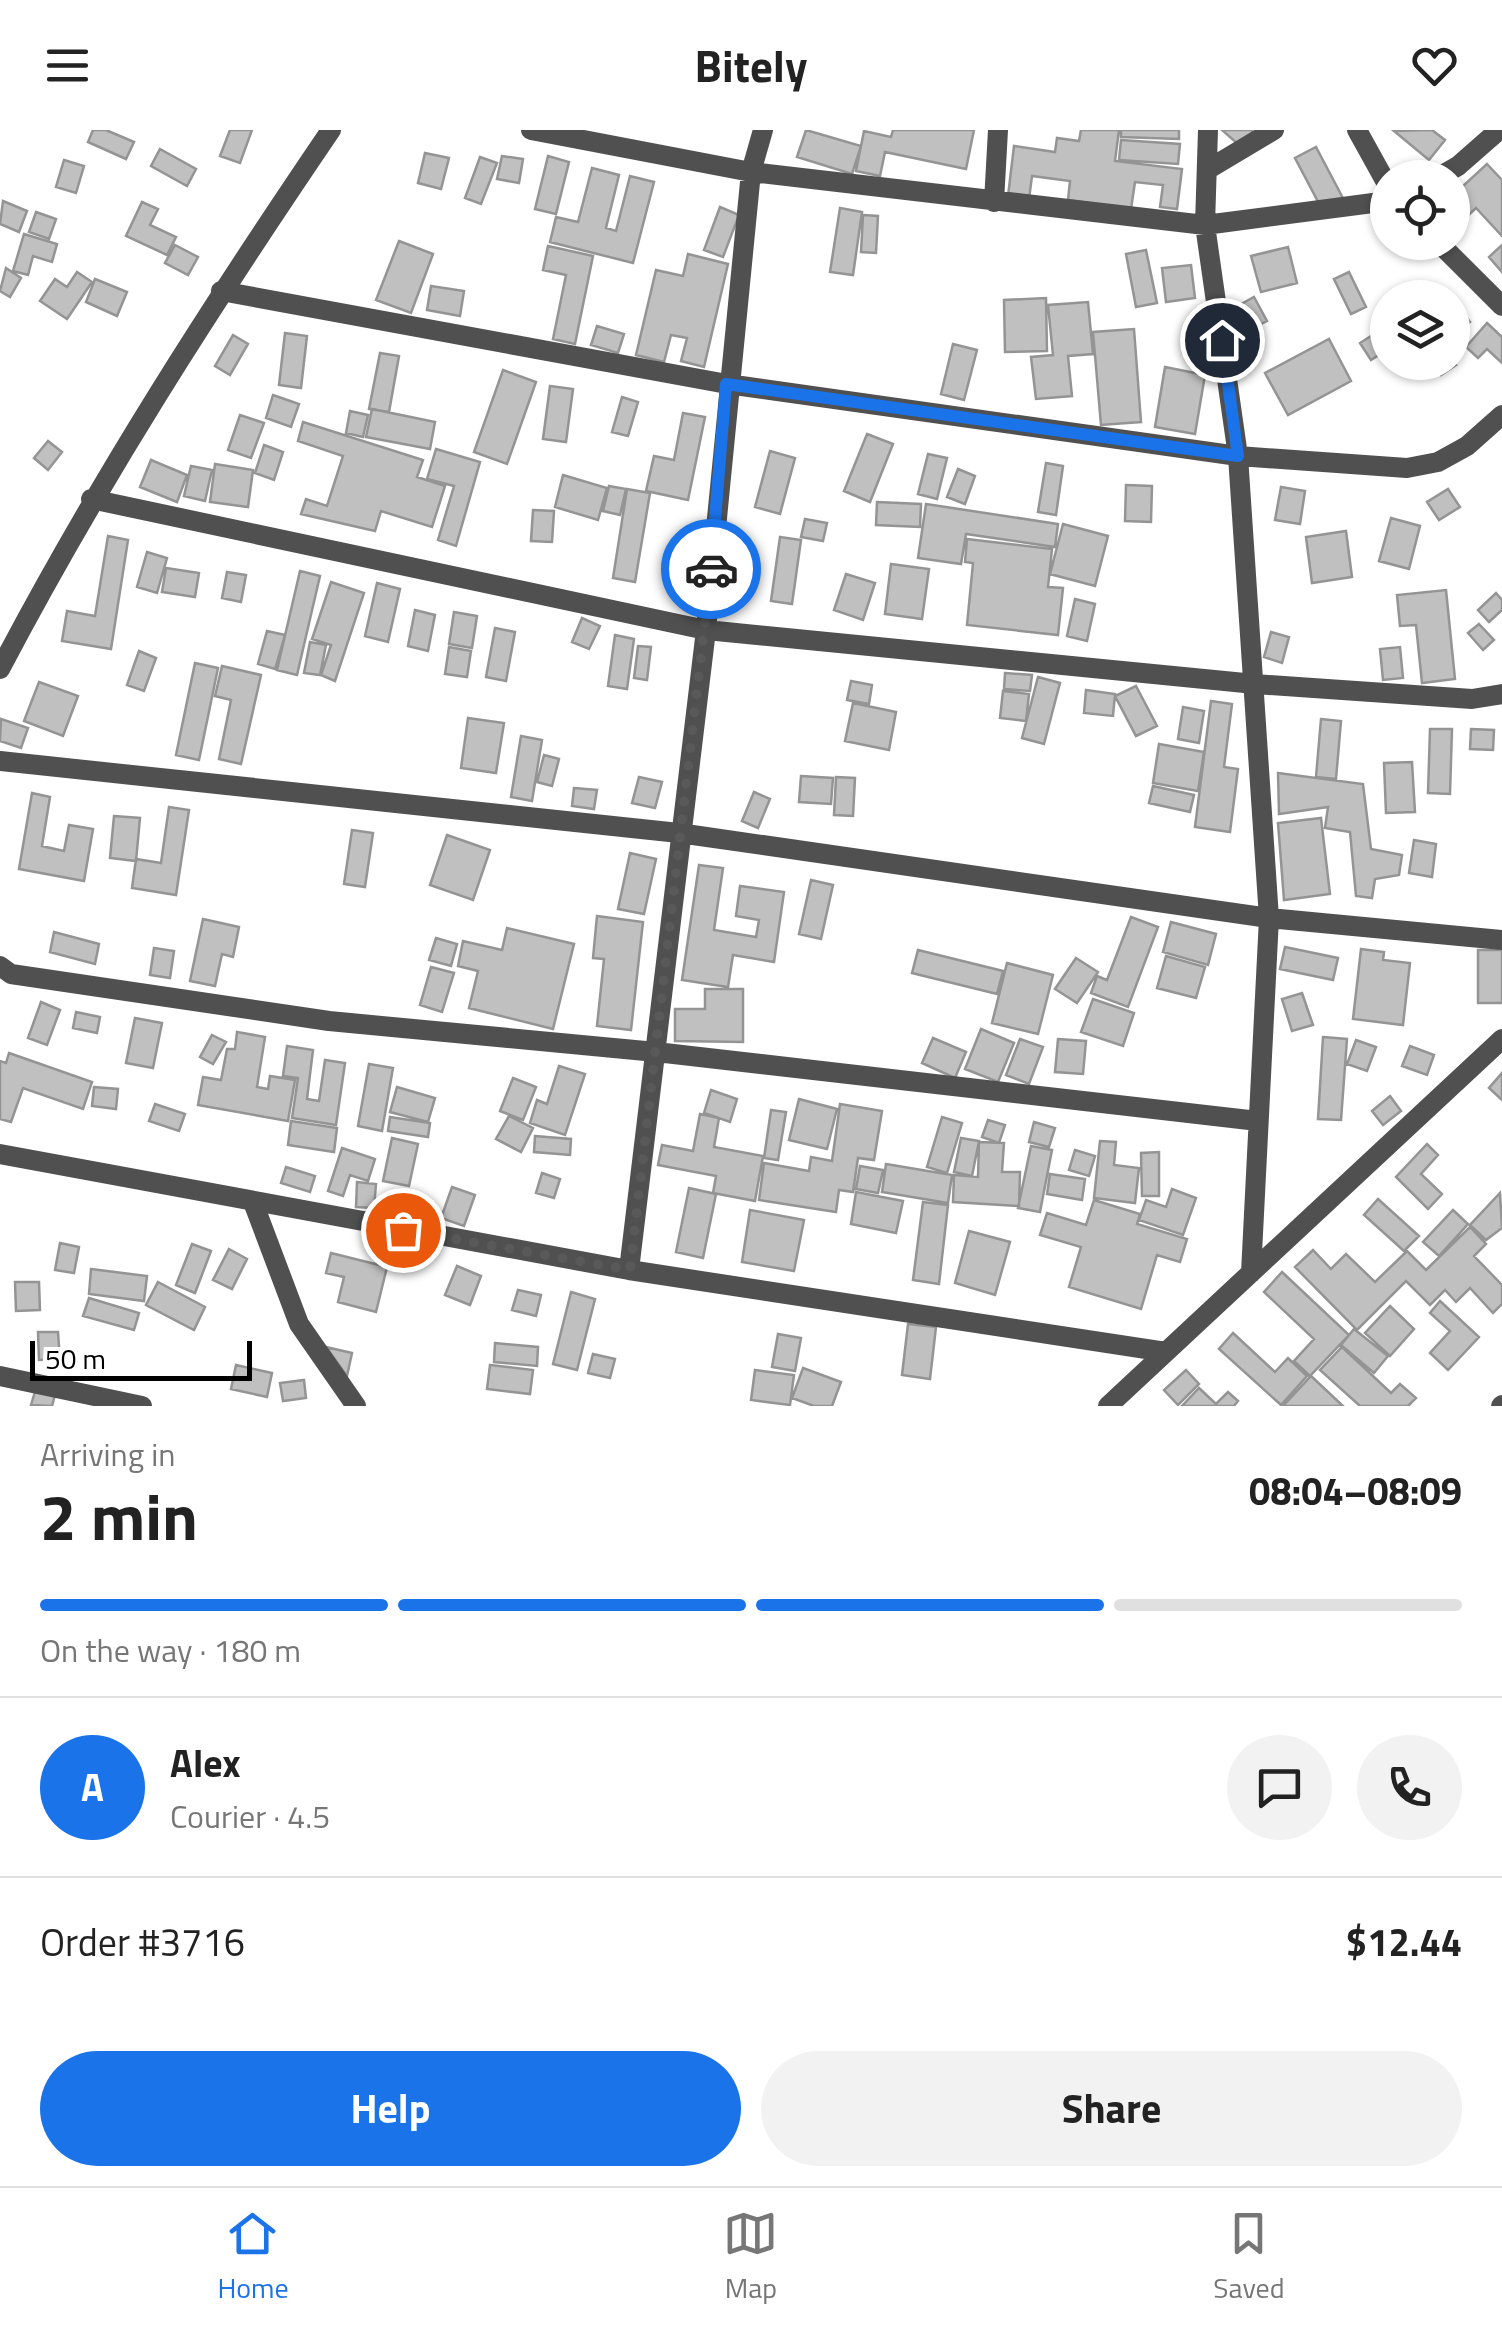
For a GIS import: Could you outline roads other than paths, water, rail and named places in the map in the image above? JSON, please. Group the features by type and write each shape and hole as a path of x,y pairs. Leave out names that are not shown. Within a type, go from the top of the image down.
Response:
{"street":[{"path":"0,670 90,499 222,291 331,130"},
{"path":"531,130 751,172 1205,225 1370,203"},
{"path":"630,1270 706,630 726,384 751,172 762,130"},
{"path":"994,202 998,130"},
{"path":"1208,130 1205,225 1238,456 1269,918 1251,1273"},
{"path":"1207,170 1274,130"},
{"path":"1356,130 1373,160"},
{"path":"1465,160 1499,130"},
{"path":"1456,260 1502,306"},
{"path":"222,291 726,384 1238,456 1408,468 1438,462 1467,446 1502,415"},
{"path":"90,499 706,630 1254,684 1472,699 1502,694"},
{"path":"0,623 14,642"},
{"path":"0,761 679,833 1269,918 1502,940"},
{"path":"4,972 329,1021 656,1052 1258,1120"},
{"path":"1108,1406 1502,1039"},
{"path":"0,1154 630,1270 1166,1352"},
{"path":"252,1202 299,1324 356,1406"},
{"path":"0,1376 142,1406"}]}
